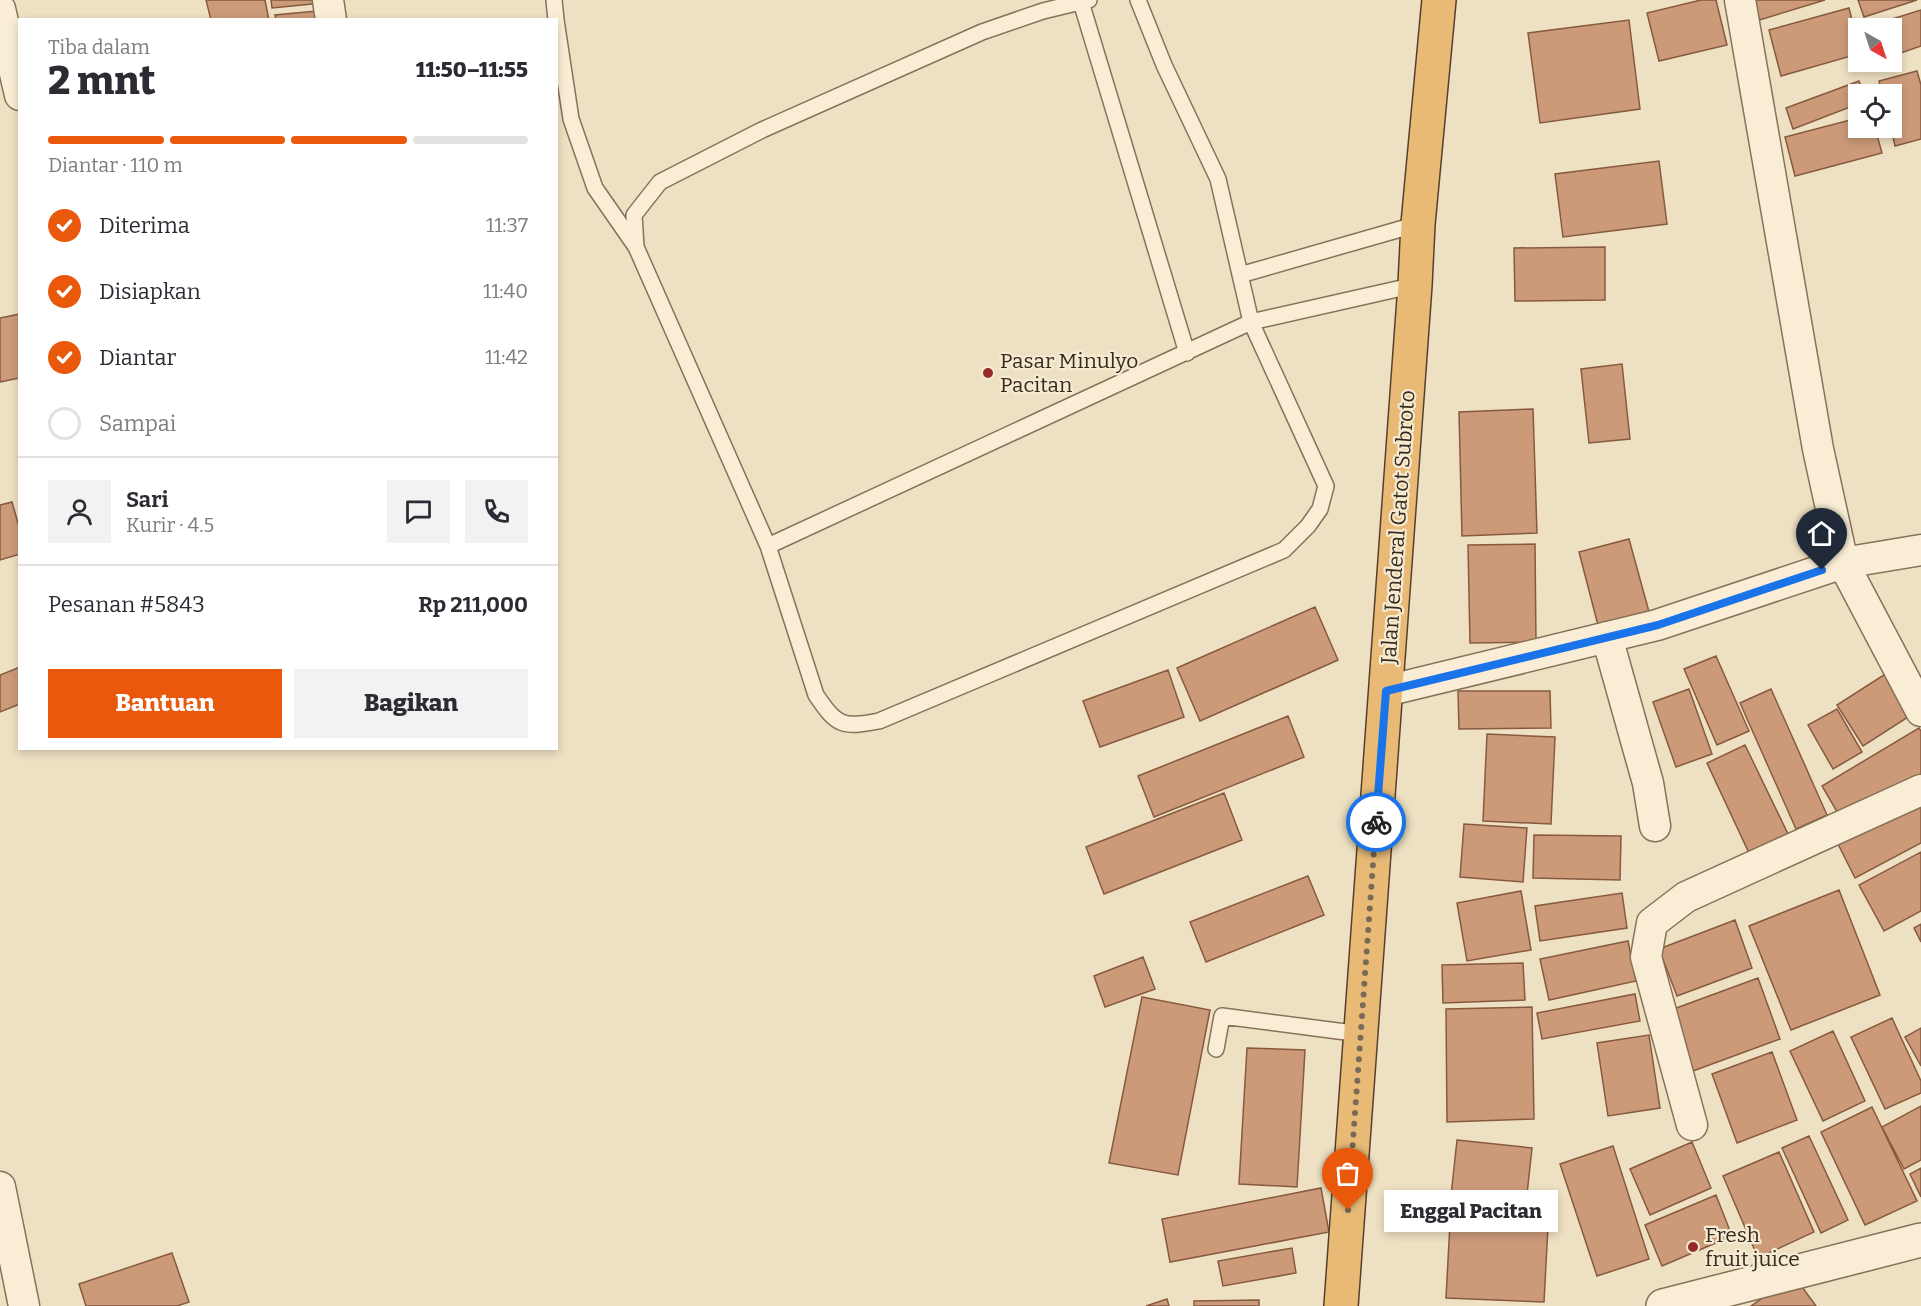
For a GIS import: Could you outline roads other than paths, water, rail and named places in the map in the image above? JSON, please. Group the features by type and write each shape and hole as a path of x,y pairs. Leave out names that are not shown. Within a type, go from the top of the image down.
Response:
{"highway":[{"name":"Jalan Jenderal Gatot Subroto","path":"1341,1306 1418,224 1439,0"}],"street":[{"path":"328,0 331,18"},
{"path":"1740,0 1818,449 1843,563 1921,711"},
{"path":"0,9 18,86"},
{"path":"1386,691 1658,625 1843,563 1921,550"},
{"path":"1607,637 1648,783 1655,826"},
{"path":"1692,1125 1646,957 1652,923 1686,897 1921,790"},
{"path":"0,1186 24,1306"},
{"path":"1663,1306 1921,1240"}],"lane":[{"path":"554,0 556,18"},
{"path":"558,33 571,119 595,188 636,247 768,546 816,695 827,712 839,722 860,724 879,721 1284,550 1308,526 1320,509 1326,486 1251,322 1218,179 1164,65 1138,0"},
{"path":"636,247 634,215 660,182 762,130 982,32 1043,11 1085,1 1187,352"},
{"path":"1240,275 1418,224"},
{"path":"768,546 1251,322 1415,285"},
{"path":"1216,1049 1222,1016 1361,1034"}],"place":[{"name":"Pasar Minulyo Pacitan","path":"988,373"},
{"name":"Enggal Pacitan","path":"1348,1210"},
{"name":"Fresh fruit juice","path":"1693,1247"}]}
